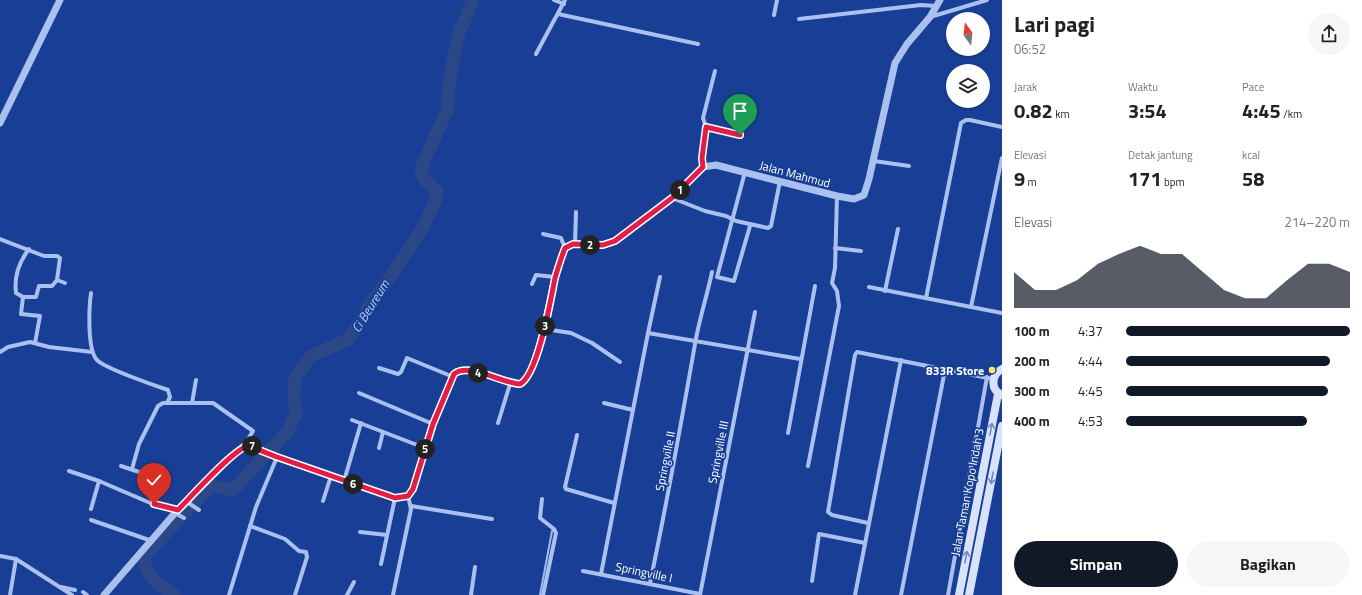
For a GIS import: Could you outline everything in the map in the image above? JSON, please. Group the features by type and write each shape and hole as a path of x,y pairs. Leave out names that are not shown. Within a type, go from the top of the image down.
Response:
{"main road":[{"path":"990,378 1002,369"},
{"name":"Jalan Taman Kopo Indah 3","path":"959,595 1000,394 990,378"},
{"name":"Jalan Taman Kopo Indah 3","path":"969,595 1002,426"}],"street":[{"path":"0,123 60,0"},
{"path":"536,54 564,2 554,0"},
{"path":"774,15 777,0"},
{"path":"930,17 988,0"},
{"path":"799,19 938,3"},
{"name":"Jalan Mahmud","path":"703,167 716,165 854,199 864,195 874,161 895,63 906,44 930,17 938,3"},
{"path":"558,14 698,44"},
{"path":"244,446 249,446 275,457 395,498 408,496 413,489 433,424 451,376 458,371 469,369 510,384 520,384 527,378 545,329 556,277 565,248 570,244 603,245 615,241 672,198 703,167 702,158 706,127 703,118 715,71"},
{"path":"706,127 740,135 746,110"},
{"path":"926,298 961,123 966,120 970,120 1002,127"},
{"path":"971,307 1002,158"},
{"path":"874,161 909,166"},
{"path":"745,172 717,277 734,281 750,226"},
{"path":"672,198 705,211 726,216 750,226 768,228 771,226 780,181"},
{"path":"808,466 839,306 837,291 832,283 835,268 837,196"},
{"path":"575,244 576,212"},
{"path":"885,291 898,229"},
{"path":"544,234 560,238 565,248"},
{"path":"0,239 29,249 44,256 59,256 57,280 52,286 39,286 36,297 23,297 16,293 16,279 23,257 29,249"},
{"path":"835,248 861,251"},
{"name":"Springville II","path":"650,583 684,415 696,342 712,272"},
{"path":"532,284 536,275 556,277"},
{"path":"601,574 660,277"},
{"path":"57,280 65,283"},
{"path":"788,433 800,360 815,286"},
{"path":"869,287 1002,313"},
{"path":"91,293 89,308 92,352 96,360 101,364 148,384 168,390 170,397 167,403"},
{"path":"23,297 22,314 40,316 35,343"},
{"name":"Springville III","path":"700,595 755,312"},
{"path":"545,329 571,333 592,343 620,362"},
{"path":"648,332 800,360"},
{"path":"0,352 8,347 30,342 49,347 92,352"},
{"path":"868,523 832,515 828,512 855,355 857,352 990,378 948,595"},
{"path":"379,368 398,374 401,372 407,358 451,376"},
{"path":"855,595 900,360"},
{"path":"901,595 945,370"},
{"path":"192,403 196,380"},
{"path":"498,423 510,384"},
{"path":"359,392 433,424"},
{"path":"104,595 177,513 232,456 244,446 253,431 213,403 167,403 158,406 139,444 132,469"},
{"path":"604,403 633,410"},
{"path":"352,420 425,448"},
{"path":"344,480 361,423"},
{"path":"379,448 383,432"},
{"path":"577,435 566,489 614,503"},
{"path":"229,595 250,526 275,457"},
{"path":"121,466 160,479 165,480 169,478"},
{"path":"69,471 99,481 177,513 184,518"},
{"path":"323,501 331,476"},
{"path":"91,509 99,481"},
{"path":"393,595 411,506 408,496"},
{"path":"381,564 395,498"},
{"path":"542,498 540,518 554,528 556,533 543,595"},
{"path":"188,503 197,509"},
{"path":"411,506 492,519"},
{"path":"91,520 149,538 152,541"},
{"path":"250,526 285,539 299,550 306,552 308,555 295,595"},
{"path":"360,532 387,536"},
{"path":"812,581 819,534 864,543"},
{"path":"0,556 16,559 72,595"},
{"path":"10,595 16,559"},
{"path":"471,595 475,567"},
{"name":"Springville I","path":"583,571 650,583 700,595"},
{"path":"347,595 354,582"},
{"path":"61,587 74,590"}],"waterway":[{"name":"Ci Beureum","path":"174,595 158,584 150,575 147,570 144,557 209,487 213,486 233,490 288,431 296,413 294,399 295,378 311,356 349,339 374,298 387,282 422,229 437,197 437,191 426,181 421,172 423,163 447,111 451,69 459,33 473,0"},
{"path":"540,595 552,531"}],"place":[{"name":"833R Store","path":"992,370"}],"route":[{"path":"154,504 161,504 178,510 238,450 244,446 256,448 277,457 395,498 408,496 413,489 433,424 451,376 460,370 469,369 510,384 520,384 523,383 529,376 545,329 556,277 565,248 570,244 603,245 615,241 672,198 703,167 702,158 706,127 738,136 740,135"}]}
